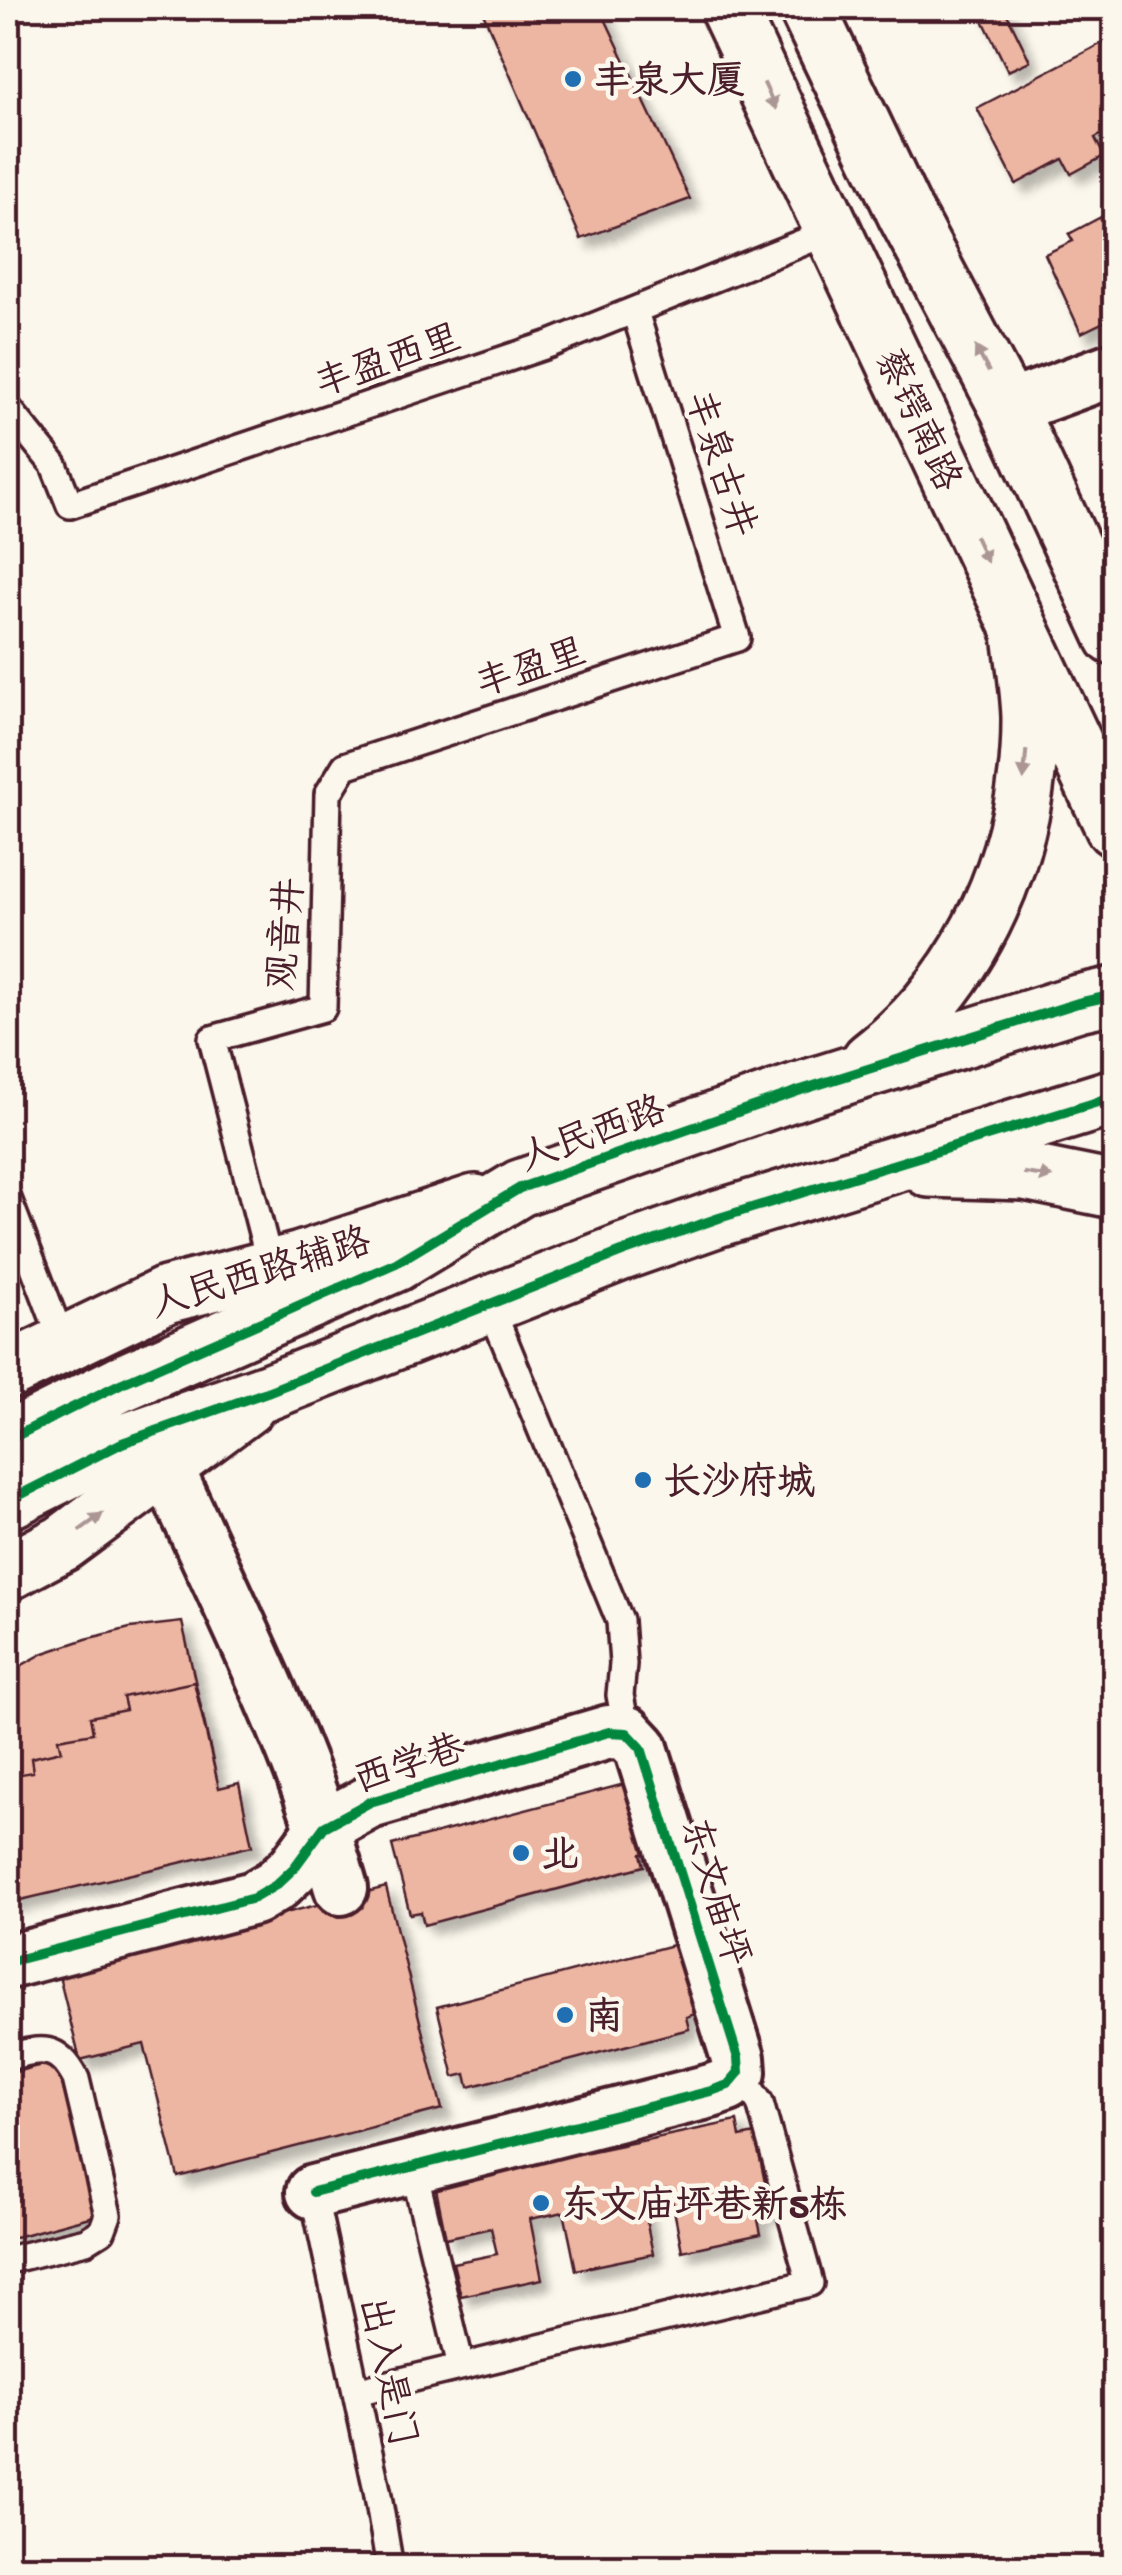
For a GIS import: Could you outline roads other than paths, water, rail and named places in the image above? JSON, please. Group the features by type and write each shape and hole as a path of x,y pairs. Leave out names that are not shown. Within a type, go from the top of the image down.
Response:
{"main road":[{"name":"蔡锷南路","path":"728,8 1114,828"},
{"path":"807,8 906,215 1008,408 1114,636"},
{"path":"854,1073 917,1019 946,983 979,934 1002,880 1022,800 1030,717 1020,633"},
{"name":"人民西路","path":"8,1440 120,1384 396,1262 520,1188 854,1073 1114,994"},
{"path":"8,1500 122,1442 267,1392 488,1303 719,1218 1114,1097"},
{"path":"871,1170 960,1168 1025,1172 1114,1190"},
{"name":"人民西路辅路","path":"8,1370 166,1295 270,1268 520,1188"},
{"path":"8,1572 63,1543 267,1392"}],"street":[{"path":"1008,408 1114,369"},
{"path":"166,1466 300,1765 324,1827 341,1888"},
{"name":"西学巷","path":"8,1962 254,1898 294,1868 324,1827 370,1802 609,1732 627,1733"},
{"name":"东文庙坪","path":"627,1733 641,1748 738,2058 738,2072"},
{"path":"313,2192 711,2091 728,2085 738,2072"}],"lane":[{"name":"丰盈西里","path":"8,408 54,464 70,505 550,344 834,230"},
{"name":"丰泉古井","path":"634,312 738,638"},
{"name":"丰盈里","path":"345,766 738,638"},
{"name":"观音井","path":"270,1268 212,1039 322,1008 328,794 345,766"},
{"path":"8,1199 62,1343"},
{"name":"东文庙坪","path":"488,1303 620,1621 620,1695 627,1733"},
{"path":"8,2057 34,2050 52,2051 67,2062 76,2079 108,2215 102,2231 86,2240 8,2260"},
{"name":"东文庙坪","path":"461,2366 810,2283 760,2103 738,2072"},
{"path":"356,2392 461,2366 413,2167"},
{"name":"出入是门","path":"313,2192 390,2568"}],"place":[{"name":"丰泉大厦","path":"573,79"},
{"name":"长沙府城","path":"643,1480"},
{"name":"北","path":"521,1853"},
{"name":"南","path":"565,2015"},
{"name":"东文庙坪巷新5栋","path":"541,2203"}]}
